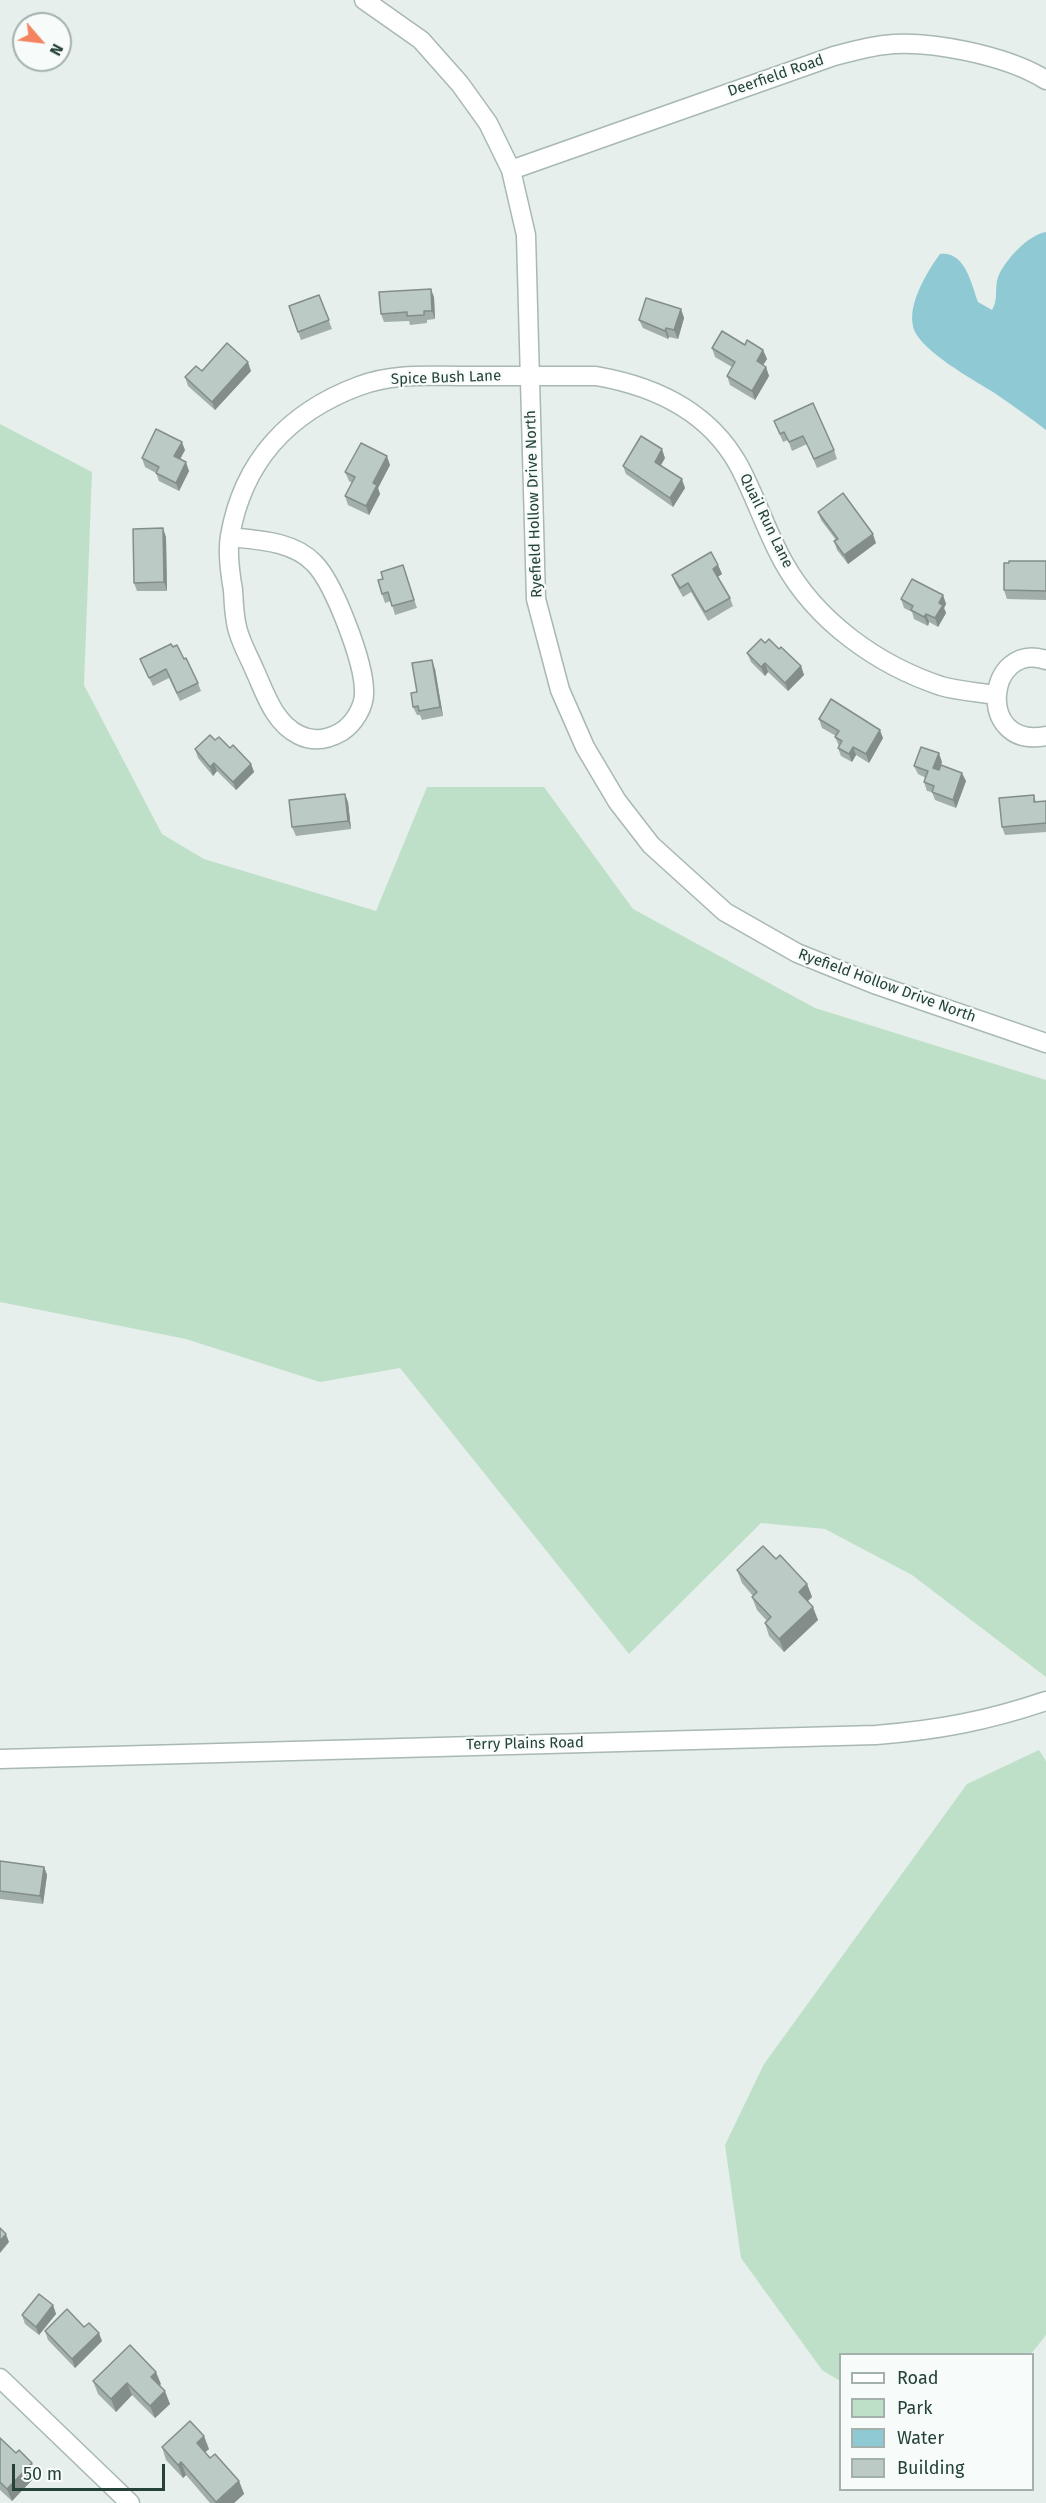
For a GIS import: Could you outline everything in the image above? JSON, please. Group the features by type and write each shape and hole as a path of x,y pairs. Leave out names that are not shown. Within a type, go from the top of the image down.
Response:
{"street":[{"name":"Ryefield Hollow Drive North","path":"364,0 421,40 460,84 488,123 512,170 526,235 536,599 560,690 585,747 617,801 651,845 725,912 796,953 874,984 1046,1043"},
{"name":"Deerfield Road","path":"512,170 834,56 884,45 924,44 986,56 1037,74 1046,80"},
{"name":"Spice Bush Lane","path":"230,537 277,544 297,551 313,561 327,578 358,659 364,691 357,716 344,731 328,739 313,740 297,735 272,708 238,632 229,564 230,537 240,498 258,459 276,437 301,416 336,395 363,384 401,376 529,376"},
{"name":"Quail Run Lane","path":"529,376 596,376 626,382 670,399 694,413 716,433 737,463 784,564 811,600 838,629 876,657 917,676 943,686 995,695"},
{"path":"1046,660 1028,658 1016,663 1002,677 995,695 996,708 1002,720 1011,730 1022,736 1036,738 1046,736"},
{"name":"Terry Plains Road","path":"0,1759 876,1735 953,1727 1046,1701"},
{"path":"0,2378 130,2503"}],"green space":[{"path":"0,424 92,472 84,685 162,834 204,859 376,911 427,787 544,787 633,909 815,1008 1046,1080 1046,1677 912,1575 825,1529 761,1523 629,1654 400,1368 320,1382 186,1339 0,1302"},
{"path":"1039,1750 1046,1761 1046,2335 1032,2353 839,2353 839,2380 822,2370 741,2258 725,2145 764,2064 967,1784"}],"water":[{"path":"1046,232 1046,430 935,354 917,335 912,317 920,288 940,254 949,254 961,263 978,302 992,310 998,277 1006,263 1025,243"}],"building":[{"path":"431,289 432,311 424,311 424,315 407,316 407,312 381,314 379,292"},
{"path":"319,295 329,320 298,332 289,306"},
{"path":"646,298 681,309 674,330 666,328 665,331 639,320"},
{"path":"722,331 745,345 747,340 763,350 757,361 766,367 752,391 727,376 735,362 712,348"},
{"path":"227,343 248,362 212,402 185,377 196,366 202,371"},
{"path":"813,403 834,450 814,459 803,436 789,442 784,432 780,434 774,421"},
{"path":"156,429 182,442 174,456 186,462 176,483 156,473 159,467 142,458"},
{"path":"641,436 662,449 655,462 682,479 670,498 623,466"},
{"path":"361,443 387,456 373,483 377,485 366,506 345,496 355,477 345,472"},
{"path":"843,493 873,534 844,555 834,541 838,539 818,512"},
{"path":"163,528 164,582 134,583 133,529"},
{"path":"711,552 718,565 713,569 730,598 705,612 688,583 680,588 672,575"},
{"path":"1009,561 1046,561 1046,591 1004,590 1004,563 1009,563"},
{"path":"403,565 414,600 392,606 388,592 382,594 378,580 383,579 381,572"},
{"path":"912,579 943,595 939,603 943,605 935,618 926,614 924,617 911,610 913,606 901,599"},
{"path":"761,639 765,643 769,639 779,649 781,647 801,666 785,683 765,663 761,667 747,653"},
{"path":"171,644 173,647 177,645 184,659 186,658 198,683 177,693 166,669 149,678 140,659"},
{"path":"432,660 440,707 419,711 418,706 413,707 411,693 417,692 412,663"},
{"path":"831,699 880,730 866,754 853,747 849,754 838,748 842,741 835,737 839,731 819,719"},
{"path":"210,735 215,740 219,737 230,748 233,745 251,764 233,782 214,763 210,767 195,749"},
{"path":"921,747 939,753 933,768 939,770 941,765 962,773 953,800 932,792 934,786 924,782 928,771 914,766"},
{"path":"345,794 348,821 292,827 289,800"},
{"path":"1034,795 1034,802 1046,801 1046,823 1002,827 999,798"},
{"path":"763,1546 776,1559 780,1555 807,1584 799,1592 813,1607 779,1639 765,1623 771,1617 752,1597 757,1592 737,1570"},
{"path":"0,1861 44,1867 40,1896 0,1891"},
{"path":"0,2228 6,2234 0,2241"},
{"path":"39,2294 53,2305 36,2327 22,2315"},
{"path":"67,2309 84,2327 89,2323 99,2333 72,2359 45,2331"},
{"path":"130,2345 156,2372 151,2377 165,2391 150,2406 127,2383 111,2399 93,2381"},
{"path":"190,2421 204,2436 197,2443 210,2458 215,2454 239,2481 216,2502 181,2462 178,2465 162,2447"},
{"path":"0,2438 16,2453 19,2450 32,2463 7,2489 0,2482"}]}
